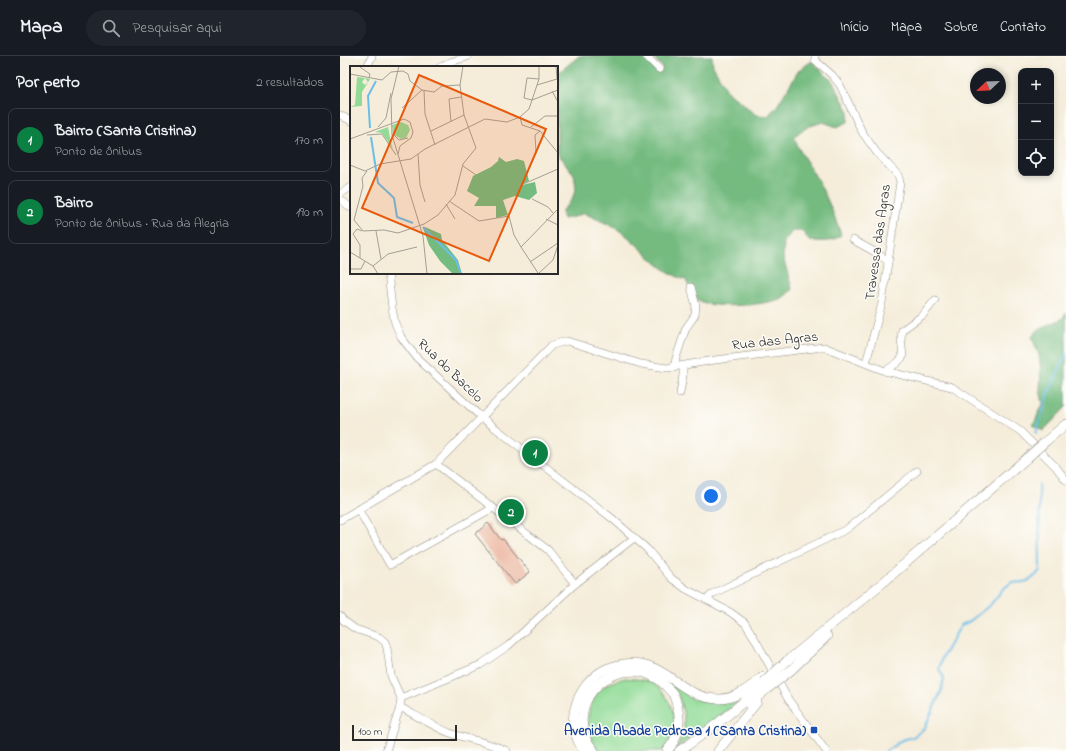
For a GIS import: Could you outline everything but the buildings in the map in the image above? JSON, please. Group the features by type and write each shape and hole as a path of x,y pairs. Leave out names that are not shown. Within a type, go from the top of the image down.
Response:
{"main road":[{"path":"679,751 713,728 765,682 789,665 1066,424"},
{"path":"584,751 574,730 572,715 577,698 587,684 600,672 614,666 631,663 646,665 664,672 703,697 719,699 731,697 765,682 789,665"},
{"path":"594,751 586,740 582,724 583,707 591,691 602,681 619,673 638,672 657,678 674,694 680,713 675,741 668,751"},
{"path":"689,751 718,732 765,682"},
{"path":"718,751 742,719 765,682"}],"street":[{"path":"367,66 372,56"},
{"path":"646,56 659,69"},
{"name":"Travessa das Agras","path":"815,56 815,60 840,85 862,132 877,153 898,175 900,182 882,303 866,363"},
{"path":"442,66 467,57"},
{"path":"340,115 350,120"},
{"path":"340,194 350,188"},
{"path":"340,199 350,207"},
{"path":"853,240 888,261"},
{"name":"Rua do Bacelo","path":"388,274 395,323 401,337 417,358 481,417 613,519 647,550 671,578 686,589 730,612 744,623 755,639 788,699 826,751"},
{"path":"674,368 686,328 695,315 696,306 691,287"},
{"path":"886,371 903,357 901,339 902,330 923,314 935,300"},
{"name":"Rua das Agras","path":"340,520 436,464 552,345 567,341 641,364 667,368 715,360 824,347 886,371 952,387 1020,431 1056,467 1066,480"},
{"path":"680,393 683,366"},
{"path":"436,464 548,550 575,584"},
{"path":"706,600 712,594 847,529 917,471"},
{"path":"358,509 390,565 494,508"},
{"path":"400,698 480,665 508,646 575,584 634,538"},
{"path":"340,616 355,629 379,637 385,642 388,648 391,676 400,698 400,707 386,751"},
{"path":"400,707 439,729 452,734 495,745 507,751"}],"green space":[{"path":"579,56 641,56 660,74 663,68 652,56 712,56 713,66 729,94 756,115 768,116 777,106 799,70 812,61 833,82 849,112 848,122 837,127 823,122 810,126 799,132 794,138 826,196 841,235 830,241 818,241 809,240 802,231 792,231 784,242 783,257 792,289 782,298 765,303 730,306 709,304 699,301 692,293 686,280 677,277 662,267 622,232 584,213 563,219 562,211 572,199 576,189 574,174 558,155 558,73"},
{"path":"1066,313 1066,407 1043,431 1033,425 1043,404 1040,389 1041,371 1039,355 1032,337 1038,330 1062,319"},
{"path":"625,678 650,682 660,689 669,702 674,716 674,729 671,738 663,751 599,751 592,741 588,727 591,704 599,691 605,686"},
{"path":"667,681 693,697 716,702 738,702 675,749 684,733 684,716 679,697"}],"waterway":[{"path":"1036,433 1048,394 1066,354"},
{"path":"886,751 902,740 913,737 924,729 941,692 944,678 939,669 942,658 961,625 970,621 991,604 1003,589 1012,582 1020,583 1028,581 1040,570 1039,484"}],"place":[{"name":"Bairro (Santa Cristina)","path":"535,453"},
{"name":"Bairro","path":"511,512"},
{"name":"Avenida Abade Pedrosa 1 (Santa Cristina)","path":"814,730"}]}
